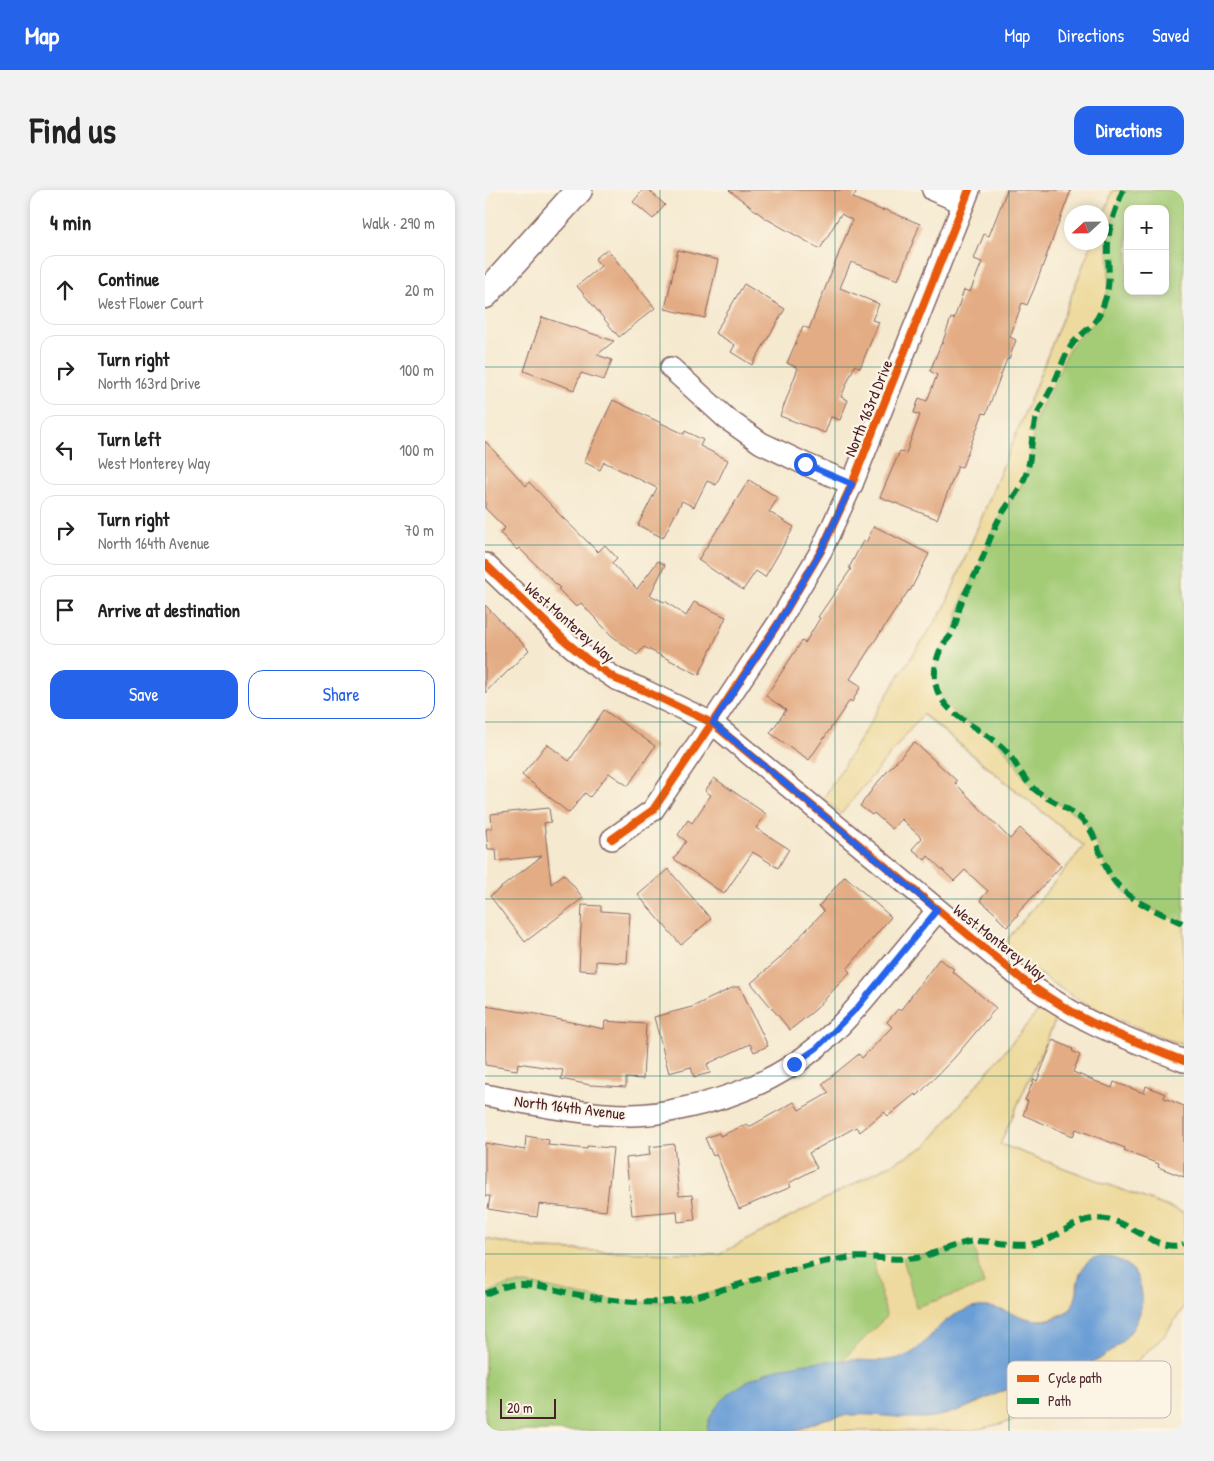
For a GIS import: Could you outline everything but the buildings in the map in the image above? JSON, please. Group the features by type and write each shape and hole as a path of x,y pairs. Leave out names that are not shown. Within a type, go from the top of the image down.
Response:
{"street":[{"path":"485,295 579,190"},
{"path":"933,190 967,196"},
{"name":"North 163rd Drive","path":"612,839 653,810 779,622 821,551 852,484 967,196"},
{"path":"671,368 727,418 761,443 852,484"},
{"name":"West Monterey Way","path":"485,564 587,660 616,679 713,723 1023,980 1058,1004 1094,1024 1184,1061"},
{"name":"North 164th Avenue","path":"485,1095 559,1109 632,1115 659,1113 710,1102 749,1089 794,1064 817,1048 837,1029 857,1008 937,910"}],"green space":[{"path":"1113,190 1184,190 1184,1045 1125,1022 1078,999 1052,983 1002,946 1084,846 922,714 900,674 945,607 1089,250 1109,250 1108,205"},
{"path":"1040,1009 1056,1019 1000,1144 1184,1213 1184,1307 1164,1336 1137,1361 1007,1361 1007,1418 1024,1418 970,1431 485,1431 485,1239 537,1249 720,1254 926,1146"}],"sand":[{"path":"1113,190 1123,190 1109,236 1109,205"},
{"path":"1089,250 1108,250 1108,285 1103,307 1093,324 1071,346 1053,386 1038,412 1025,477 995,526 978,570 962,601 952,633 938,655 935,681 938,692 952,711 1000,745 1033,788 1079,817 1085,823 1095,839 1106,867 1120,888 1139,902 1184,924 1184,1045 1126,1023 1085,1003 1053,983 1002,946 1084,846 923,714 841,814 823,799 900,674 945,607"},
{"path":"1040,1009 1056,1019 1000,1144 1184,1213 1184,1307 1164,1336 1137,1361 1096,1361 1115,1348 1127,1335 1136,1321 1141,1306 1141,1290 1133,1270 1122,1262 1107,1257 1096,1259 1086,1265 1077,1282 1075,1302 1063,1314 1053,1318 1033,1320 1000,1310 973,1308 951,1317 922,1346 911,1354 895,1359 877,1361 842,1361 885,1318 886,1314 872,1257 857,1257 807,1265 706,1294 668,1301 616,1301 526,1284 509,1285 485,1294 485,1239 537,1249 720,1254 926,1146","holes":["972,1242 984,1285 916,1307 903,1258 928,1255"]},
{"path":"1007,1390 1007,1418 1024,1418 970,1431 796,1431 822,1420 849,1415 868,1414 920,1418 937,1416 966,1407"}],"water":[{"path":"1100,1257 1124,1263 1134,1272 1142,1292 1138,1319 1132,1329 1115,1348 1096,1361 1007,1361 1007,1390 949,1414 928,1418 852,1415 818,1421 794,1431 707,1431 707,1426 716,1407 727,1396 755,1377 770,1371 819,1362 883,1360 902,1357 919,1347 950,1318 972,1308 996,1308 1029,1319 1040,1320 1052,1319 1064,1314 1071,1308 1075,1300 1083,1267 1090,1261"}],"marked path":[{"path":"1123,190 1110,229 1108,285 1103,307 1093,324 1071,346 1053,386 1038,412 1025,477 995,526 978,570 962,601 952,633 938,655 935,681 938,692 952,711 1000,745 1033,788 1079,817 1085,823 1095,839 1106,867 1120,888 1139,902 1184,924"},
{"path":"485,1294 509,1285 524,1284 620,1301 671,1301 708,1294 808,1265 834,1260 864,1257 915,1258 977,1241 1019,1245 1033,1244 1092,1219 1105,1219 1117,1222 1162,1244 1173,1246 1184,1244"}],"cycle path":[{"path":"612,839 653,810 779,622 821,551 852,484 969,190"},
{"path":"485,564 564,640 588,660 616,679 712,723 1023,980 1058,1004 1086,1019 1128,1039 1184,1061"}],"route":[{"path":"794,1064 817,1048 857,1008 937,910 713,723 779,622 821,551 852,484 805,464"}]}
